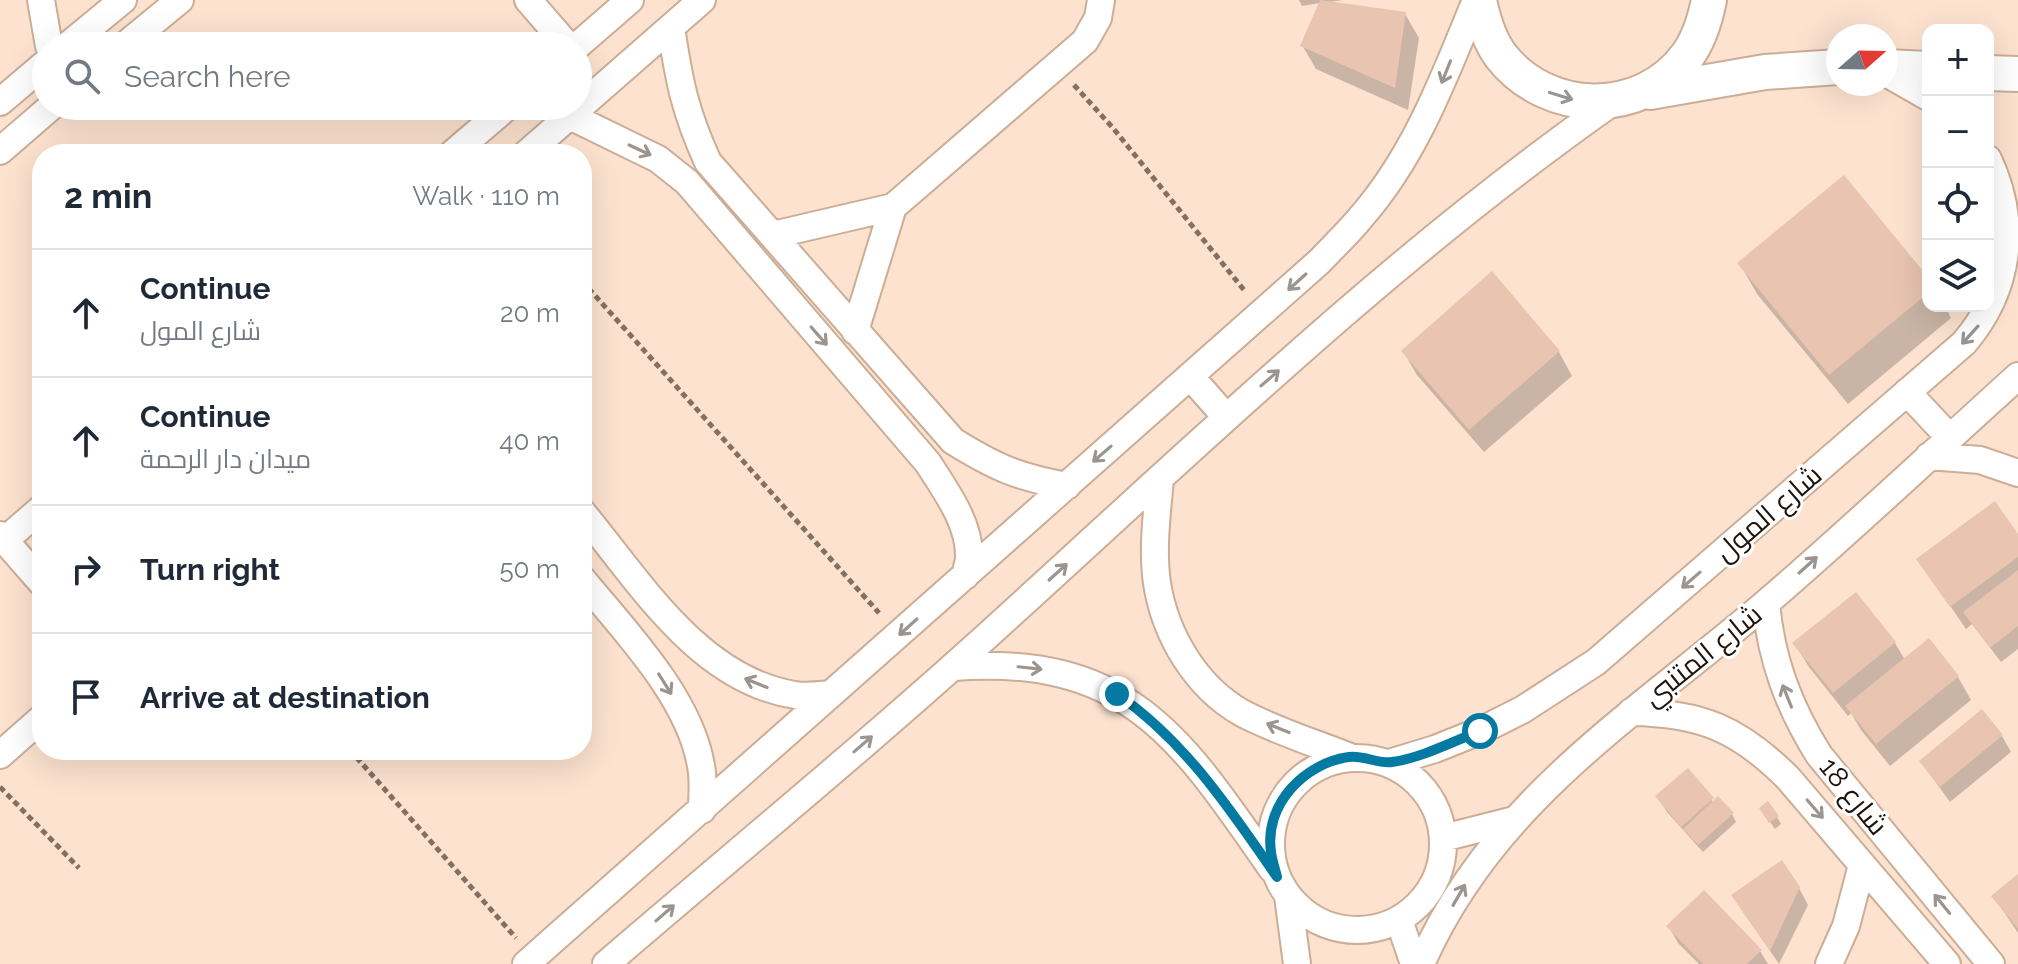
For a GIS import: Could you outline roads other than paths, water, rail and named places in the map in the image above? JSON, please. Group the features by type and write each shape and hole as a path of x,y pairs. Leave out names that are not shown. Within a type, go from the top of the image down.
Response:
{"street":[{"path":"41,0 47,32"},
{"path":"84,32 123,0"},
{"path":"141,32 180,0"},
{"path":"528,0 556,32"},
{"path":"592,33 630,0"},
{"path":"592,97 702,0"},
{"path":"773,235 893,207 1085,41 1098,18 1101,0"},
{"path":"1477,0 1485,27 1500,55 1523,78 1551,94 1582,102 1624,98 1765,72 1826,68"},
{"path":"530,961 1320,261 1363,215 1397,168 1434,101 1477,0"},
{"path":"606,964 953,667 1226,417 1444,227 1624,98 1663,80 1687,57 1703,27 1709,0"},
{"path":"671,27 680,90 690,123 708,162 953,441 994,467 1027,479 1067,486"},
{"path":"1898,68 1922,69"},
{"path":"1994,73 2018,74"},
{"path":"0,102 32,75"},
{"path":"1898,80 1926,96"},
{"path":"0,151 36,120"},
{"path":"468,144 493,120"},
{"path":"538,144 565,120"},
{"path":"578,120 658,159 687,182 928,463 952,501 964,531 969,556 965,576"},
{"path":"687,182 708,162"},
{"name":"شارع المول","path":"1389,763 1480,731 1522,710 1603,657 1964,343 1981,324 1994,301 2008,252 2009,226 2005,198 1992,168"},
{"path":"855,331 893,207"},
{"path":"1190,376 1226,417"},
{"name":"شارع المتنبي","path":"1421,964 1479,863 1552,780 1766,603 2018,376"},
{"path":"1907,392 1950,438"},
{"path":"928,463 953,441"},
{"path":"1929,456 1980,460 2018,473"},
{"path":"1160,479 1157,583 1176,642 1193,670 1215,694 1241,712 1350,757"},
{"path":"32,516 2,538 32,570"},
{"path":"592,524 677,627 708,656 750,681 797,696 831,694"},
{"path":"592,591 644,654 679,707 702,766 702,810"},
{"name":"شارع 18","path":"1766,603 1769,635 1787,698 1819,755 1991,964"},
{"path":"644,654 677,627"},
{"path":"953,667 1001,665 1050,670 1117,694 1147,715 1173,739 1238,821 1282,886 1305,913 1327,925 1351,930 1376,929 1399,920 1418,905 1433,886 1442,862 1443,838 1438,814 1427,793 1410,775 1389,763 1350,757 1324,763 1301,777 1283,798 1273,823 1271,850 1282,886 1297,964"},
{"name":"شارع 18","path":"1631,712 1667,712 1702,719 1763,753 1788,778 1947,964"},
{"path":"0,755 32,727"},
{"path":"1788,778 1819,755"},
{"path":"1443,838 1514,820"},
{"path":"1829,964 1846,926 1862,865"},
{"path":"1399,920 1414,964"}]}
